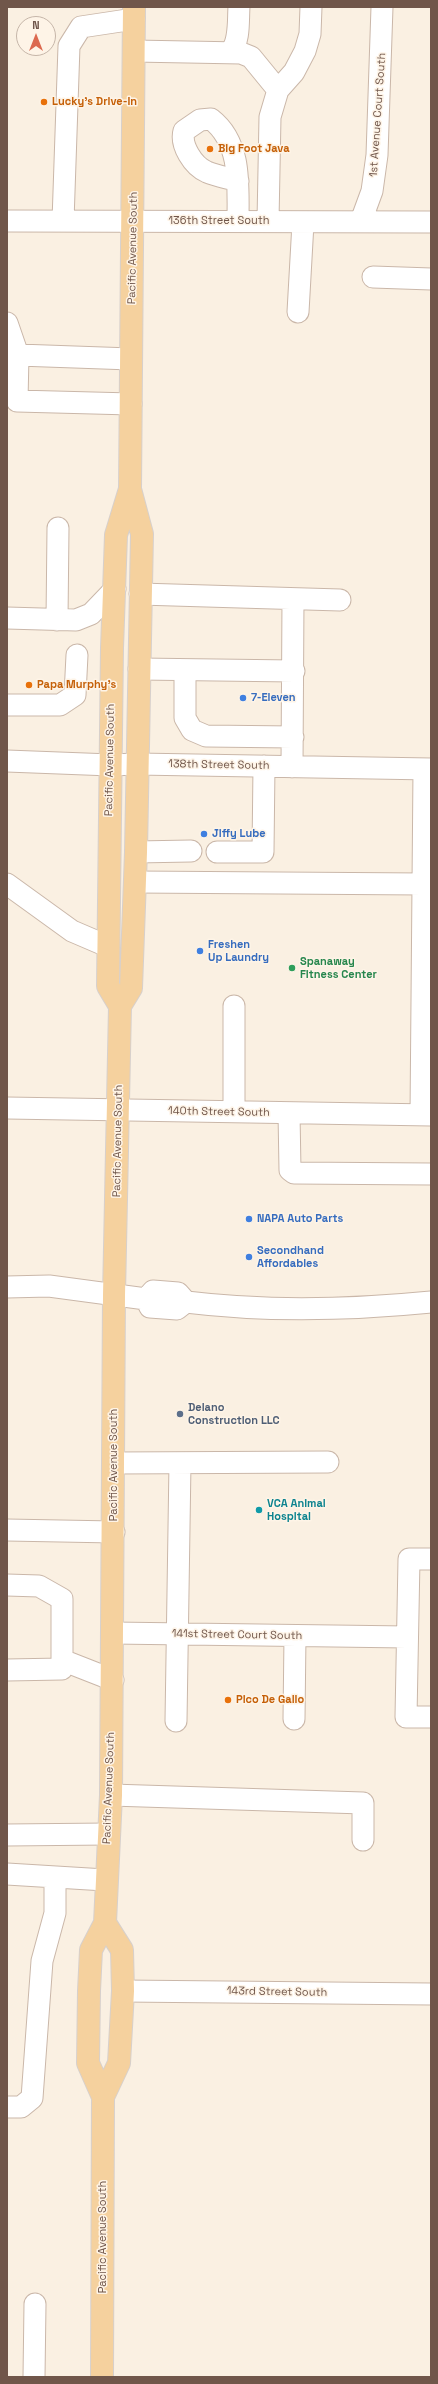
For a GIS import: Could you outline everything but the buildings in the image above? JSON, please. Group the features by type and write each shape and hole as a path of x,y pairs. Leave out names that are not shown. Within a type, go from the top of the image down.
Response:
{"main road":[{"name":"Pacific Avenue South","path":"102,2377 103,2097 88,2063 91,1950 105,1923 105,1880 111,1795 114,1532 114,1295 120,1006 131,988 136,852 142,534 130,489 134,13"},
{"name":"Pacific Avenue South","path":"120,1006 108,986 107,946 116,535 130,489"},
{"name":"Pacific Avenue South","path":"103,2097 119,2063 123,1991 122,1950 105,1923"}],"street":[{"path":"231,51 234,48 237,32 239,7"},
{"path":"268,221 270,117 278,90 294,72 305,51 310,34 311,7"},
{"name":"1st Avenue Court South","path":"361,221 372,191 377,155 382,7"},
{"path":"63,221 69,46 81,27 134,13"},
{"path":"134,51 231,51 252,57 278,90"},
{"path":"238,181 238,221"},
{"name":"136th Street South","path":"7,221 268,221 303,223 361,221 431,222"},
{"path":"298,312 303,223"},
{"path":"373,277 431,278"},
{"path":"7,323 18,355 17,401 131,404"},
{"path":"18,355 131,359"},
{"path":"57,620 58,528"},
{"path":"7,618 76,620 91,614 115,589"},
{"path":"140,594 340,600"},
{"path":"292,767 294,671 293,599"},
{"path":"7,705 60,705 75,695 77,655"},
{"path":"139,669 294,671"},
{"path":"185,670 185,718 192,730 206,736 293,738"},
{"name":"138th Street South","path":"7,761 111,765 137,764 428,769"},
{"path":"217,852 263,852 264,766"},
{"path":"426,1115 423,884 428,769"},
{"path":"136,852 191,851"},
{"path":"135,882 423,884"},
{"path":"7,884 72,931 107,946"},
{"path":"234,1006 234,1111"},
{"name":"140th Street South","path":"7,1108 426,1115"},
{"path":"289,1113 290,1170 294,1173 431,1174"},
{"path":"7,1287 49,1286 146,1299 150,1307 177,1309 186,1302 222,1306 360,1309 431,1302"},
{"path":"114,1463 328,1462"},
{"path":"176,1721 180,1463"},
{"path":"7,1530 114,1532"},
{"path":"431,1559 409,1559 406,1717 431,1717"},
{"path":"7,1585 39,1586 62,1599 62,1670 7,1670"},
{"name":"141st Street Court South","path":"113,1633 407,1637"},
{"path":"294,1719 295,1636"},
{"path":"62,1660 113,1680"},
{"path":"111,1795 363,1803 363,1840"},
{"path":"7,1835 108,1834"},
{"path":"7,1874 105,1880"},
{"path":"7,2107 21,2107 32,2098 42,1961 55,1913 55,1878"},
{"name":"143rd Street South","path":"123,1991 431,1994"},
{"path":"34,2377 35,2304"}],"place":[{"name":"Lucky's Drive-In","path":"44,102"},
{"name":"Big Foot Java","path":"210,149"},
{"name":"Papa Murphy's","path":"29,685"},
{"name":"7-Eleven","path":"243,698"},
{"name":"Jiffy Lube","path":"204,834"},
{"name":"Freshen Up Laundry","path":"200,951"},
{"name":"Spanaway Fitness Center","path":"292,968"},
{"name":"NAPA Auto Parts","path":"249,1219"},
{"name":"Secondhand Affordables","path":"249,1257"},
{"name":"Delano Construction LLC","path":"180,1414"},
{"name":"VCA Animal Hospital","path":"259,1510"},
{"name":"Pico De Gallo","path":"228,1700"}]}
